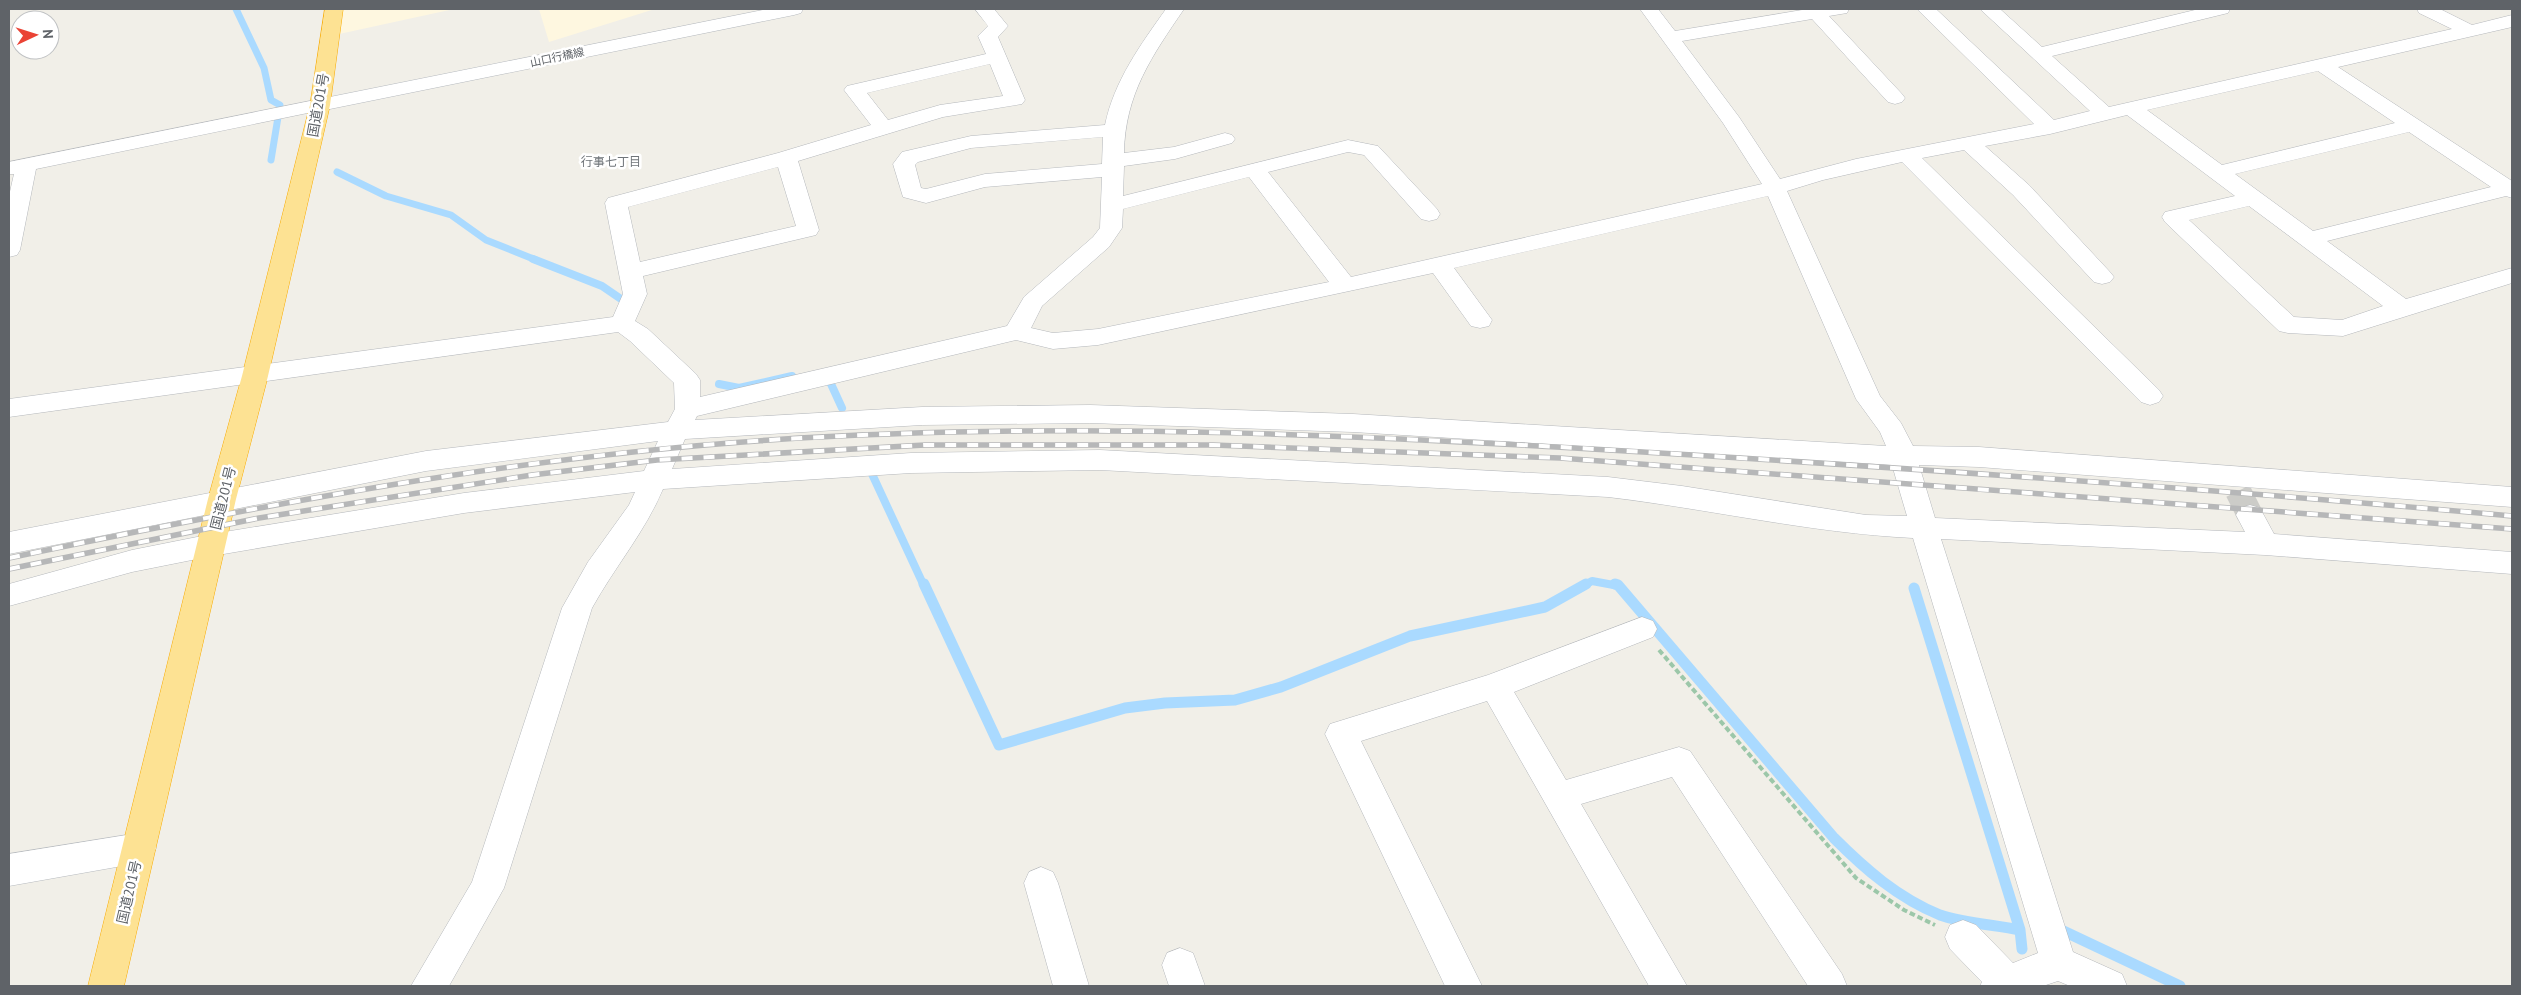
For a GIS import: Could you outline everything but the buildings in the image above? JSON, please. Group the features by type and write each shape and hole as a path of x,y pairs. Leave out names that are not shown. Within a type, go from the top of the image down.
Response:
{"highway":[{"name":"国道201号","path":"106,986 222,500 255,376 320,105 334,9"}],"street":[{"name":"山口行橋線","path":"18,166 794,9"},
{"path":"622,324 635,294 616,203 786,158 940,111 1015,100 988,36 999,26 984,9"},
{"path":"1016,332 1032,302 1101,242 1111,228 1114,130 1119,106 1130,81 1152,42 1176,9"},
{"path":"1649,9 1732,121 1775,188 1869,399 1892,428 1903,455 1945,601 2059,963"},
{"path":"1670,37 1840,9"},
{"path":"1926,9 2050,128"},
{"path":"1989,9 2105,114"},
{"path":"2038,53 2221,9"},
{"path":"2426,9 2468,30"},
{"path":"1816,13 1894,98"},
{"path":"9,543 426,461 682,419 1016,332 1053,341 1098,337 1345,286 1775,188 1805,178 2050,128 2512,21"},
{"path":"884,127 854,90 997,57"},
{"path":"2321,64 2510,189"},
{"path":"2131,108 2402,308"},
{"path":"2218,172 2411,125"},
{"path":"1114,130 971,142 910,157 904,164 911,192 926,196 985,181 1113,165 1225,139"},
{"path":"1969,143 2021,190 2102,277"},
{"path":"1112,205 1348,146 1371,150 1429,214"},
{"path":"1908,156 2150,396"},
{"path":"630,272 808,230 786,158"},
{"path":"9,250 18,166"},
{"path":"1255,170 1345,286"},
{"path":"2309,239 2510,189"},
{"path":"2253,198 2173,217 2288,325 2343,328 2512,275"},
{"path":"1439,265 1480,320"},
{"path":"9,408 255,376 622,324 639,335 687,380 682,419 641,509 598,570 577,608 487,888 436,979 429,986"},
{"path":"682,419 1090,414 1192,416 1979,458 2234,483 2512,497"},
{"path":"9,595 132,562 212,544 464,503 654,480 911,463 1100,460 1608,488 1682,496 1866,525 2265,544 2512,563"},
{"path":"2250,515 2265,544"},
{"path":"1455,984 1341,734 1494,686 1642,629"},
{"path":"1494,686 1669,986"},
{"path":"1559,796 1679,761 1829,986"},
{"path":"9,870 139,848"},
{"path":"1041,883 1071,986"},
{"path":"1963,937 2005,985 2059,963 2109,986"}],"path":[{"path":"1642,629 1856,878 1904,910 1963,937"}],"shaded area":[{"path":"334,9 454,9 330,36"},
{"path":"539,9 655,9 549,42"}],"waterway":[{"path":"236,9 264,68 271,100 280,105 271,160"},
{"path":"337,172 386,196 451,215 486,240 536,260"},
{"path":"533,259 602,286 621,299"},
{"path":"826,373 842,408"},
{"path":"719,384 739,388 792,376"},
{"path":"872,474 924,586"},
{"path":"1583,586 1592,581 1619,586"},
{"path":"924,584 999,745 1125,708 1165,703 1235,700 1281,687 1410,636 1545,607 1586,584"},
{"path":"1615,584 1619,586"},
{"path":"1619,586 1834,838 1858,861 1896,891 1940,915 1969,922 2020,930"},
{"path":"1914,588 2020,930"},
{"path":"2057,928 2180,986"},
{"path":"2020,930 2022,949"}],"tunnel":[{"path":"2238,491 2250,515"}],"railway":[{"path":"9,558 293,502 483,471 578,458 770,440 885,434 1001,431 1232,433 1578,448 1898,468 2307,498 2512,516"},
{"path":"9,569 259,518 532,475 657,460 925,445 1213,445 1560,458 2512,529"}],"district":[{"name":"行事七丁目","path":"611,162"}]}
